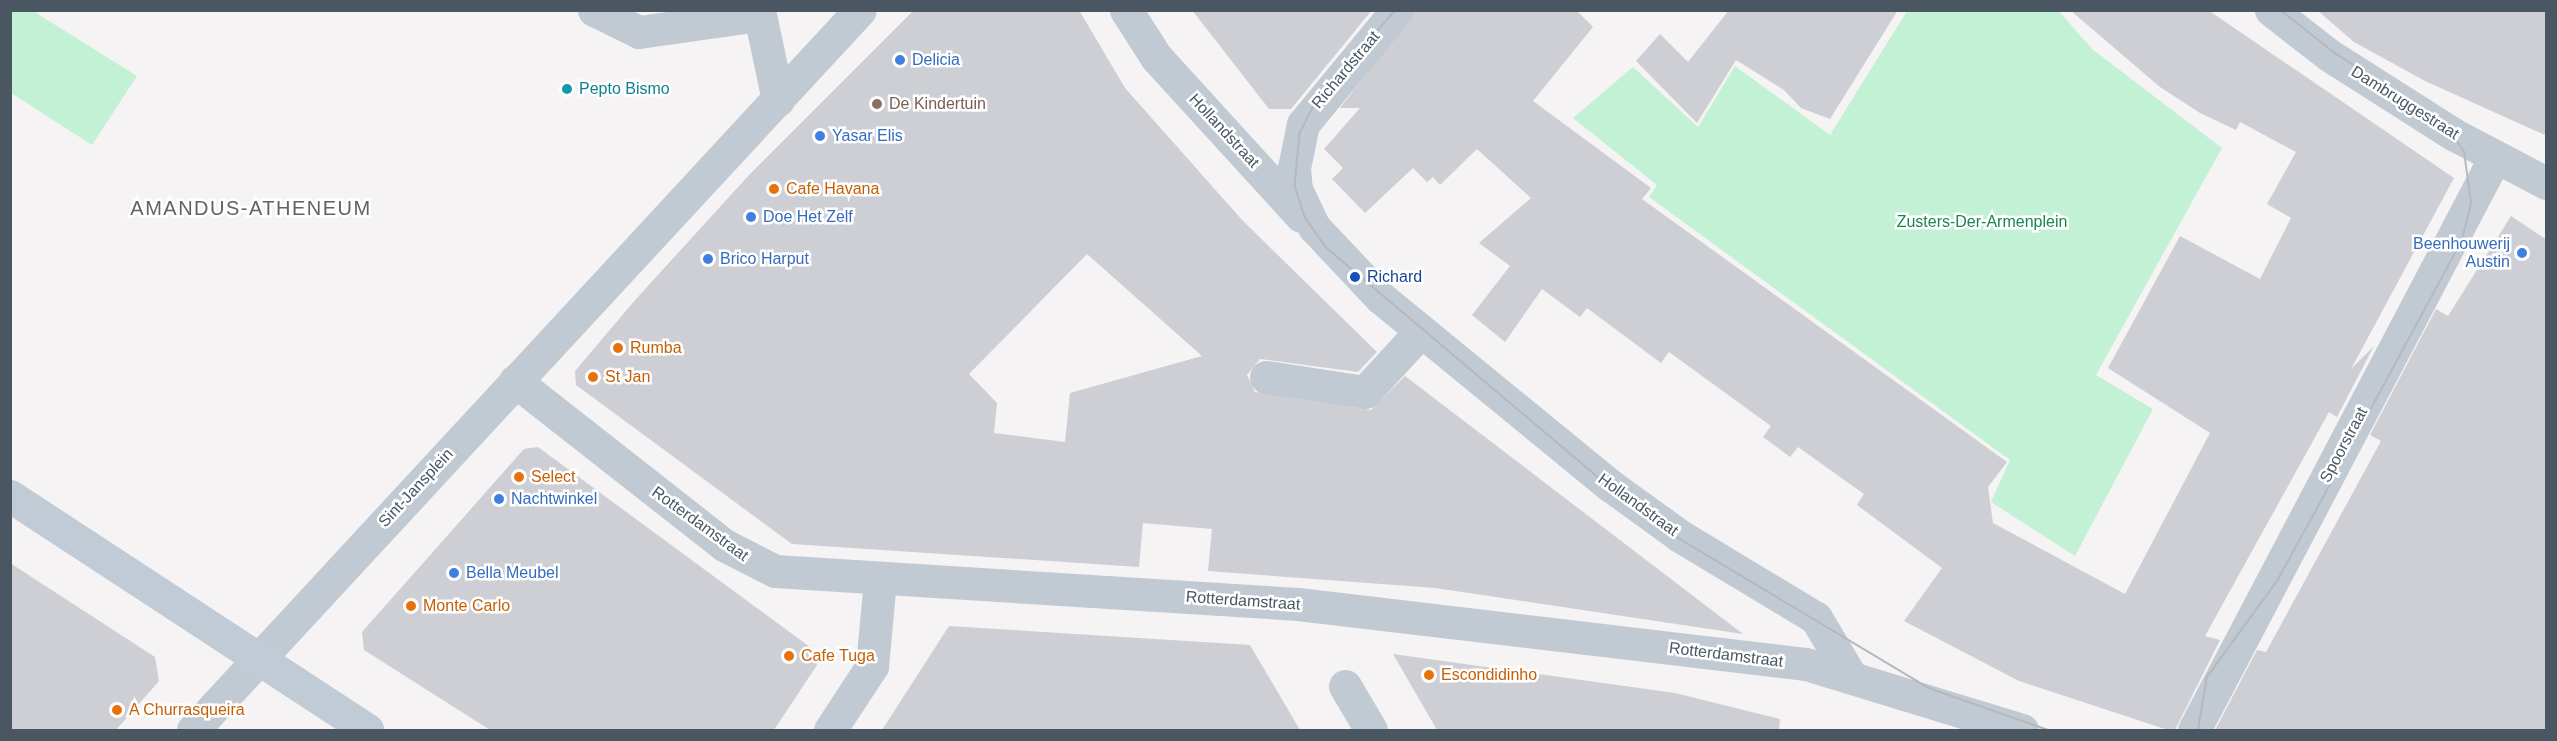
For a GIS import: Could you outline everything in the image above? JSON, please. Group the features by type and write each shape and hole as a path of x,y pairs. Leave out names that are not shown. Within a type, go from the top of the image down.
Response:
{"street":[{"path":"594,10 639,32 759,13 778,100"},
{"name":"Sint-Jansplein","path":"193,730 256,659 860,10"},
{"name":"Hollandstraat","path":"1126,10 1156,57 1328,246 1421,331 1644,510 1816,618 1850,675"},
{"name":"Richardstraat","path":"1294,168 1297,144 1313,107 1397,10"},
{"name":"Dambruggestraat","path":"2271,10 2329,55 2494,159 2547,183"},
{"name":"Spoorstraat","path":"2194,730 2494,159"},
{"name":"Hollandstraat","path":"1294,168 1302,206 1328,246"},
{"path":"1266,377 1365,392 1421,331"},
{"name":"Rotterdamstraat","path":"515,381 751,562 775,571 880,580 1298,604 1806,664 1850,675 2022,730"},
{"path":"10,496 367,730"},
{"path":"830,730 872,666 880,580"},
{"path":"1346,686 1371,730"}],"green space":[{"name":"Zusters-Der-Armenplein","path":"2058,10 2092,49 2222,148 2096,375 2153,409 2075,556 1991,502 2010,460 1649,197 1657,185 1573,118 1633,67 1698,127 1735,66 1830,135 1907,11"},
{"path":"10,11 33,11 137,76 92,145 11,93"}],"building":[{"path":"914,10 1079,10 1125,88 1243,221 1377,352 1358,372 1260,359 1247,375 1255,392 1371,410 1405,376 1743,634 1435,588 1208,571 1212,529 1143,523 1139,567 792,544 576,385 575,371 636,299 750,174","holes":["1087,254 1202,356 1070,393 1065,442 994,433 997,403 969,374"]},
{"path":"1192,10 1372,10 1291,109 1269,109"},
{"path":"1415,10 1576,10 1593,27 1533,101 1651,188 1642,199 2007,462 1988,487 1993,523 2125,594 2210,433 2108,368 2180,236 2260,279 2291,218 2267,204 2296,152 2240,122 2236,130 2200,113 2160,87 2070,10 2208,10 2454,178 2351,369 2374,346 2337,417 2329,412 2205,636 2220,640 2175,730 2168,730 2019,681 1904,621 1942,568 1857,505 1864,494 1798,447 1790,457 1763,437 1771,426 1669,352 1661,363 1587,308 1580,317 1542,289 1505,342 1472,315 1510,266 1479,243 1531,198 1477,149 1440,185 1433,177 1427,182 1413,168 1365,213 1332,179 1343,168 1324,149 1360,108 1340,108"},
{"path":"1729,10 1898,10 1830,119 1801,108 1784,90 1736,60 1697,123 1636,61 1660,34 1688,62"},
{"path":"2317,10 2547,10 2547,136 2425,81 2354,42"},
{"path":"2511,216 2547,240 2547,730 2215,730 2257,650 2266,652 2381,441 2370,435 2436,309 2448,316"},
{"path":"538,447 814,650 817,665 774,730 490,730 364,650 362,632 524,449"},
{"path":"10,563 155,657 159,681 116,730 10,730"},
{"path":"949,626 1250,645 1300,730 882,730"},
{"path":"1393,654 1675,693 1780,719 1779,730 1437,730"}],"tram line":[{"path":"1396,10 1315,104 1300,133 1295,186 1305,217 1327,248 1626,501 1680,539 1929,688 2048,730"},
{"path":"2198,730 2207,677 2277,581 2462,240 2471,203 2464,152 2445,124 2334,53 2280,10"}],"place":[{"name":"Delicia","path":"900,60"},
{"name":"Pepto Bismo","path":"567,89"},
{"name":"De Kindertuin","path":"877,104"},
{"name":"Yasar Elis","path":"820,136"},
{"name":"Cafe Havana","path":"774,189"},
{"name":"Doe Het Zelf","path":"751,217"},
{"name":"Beenhouwerij Austin","path":"2522,253"},
{"name":"Brico Harput","path":"708,259"},
{"name":"Richard","path":"1355,277"},
{"name":"Rumba","path":"618,348"},
{"name":"St Jan","path":"593,377"},
{"name":"Select","path":"519,477"},
{"name":"Nachtwinkel","path":"499,499"},
{"name":"Bella Meubel","path":"454,573"},
{"name":"Monte Carlo","path":"411,606"},
{"name":"Cafe Tuga","path":"789,656"},
{"name":"Escondidinho","path":"1429,675"},
{"name":"A Churrasqueira","path":"117,710"}],"district":[{"name":"AMANDUS-ATHENEUM","path":"251,208"}]}
